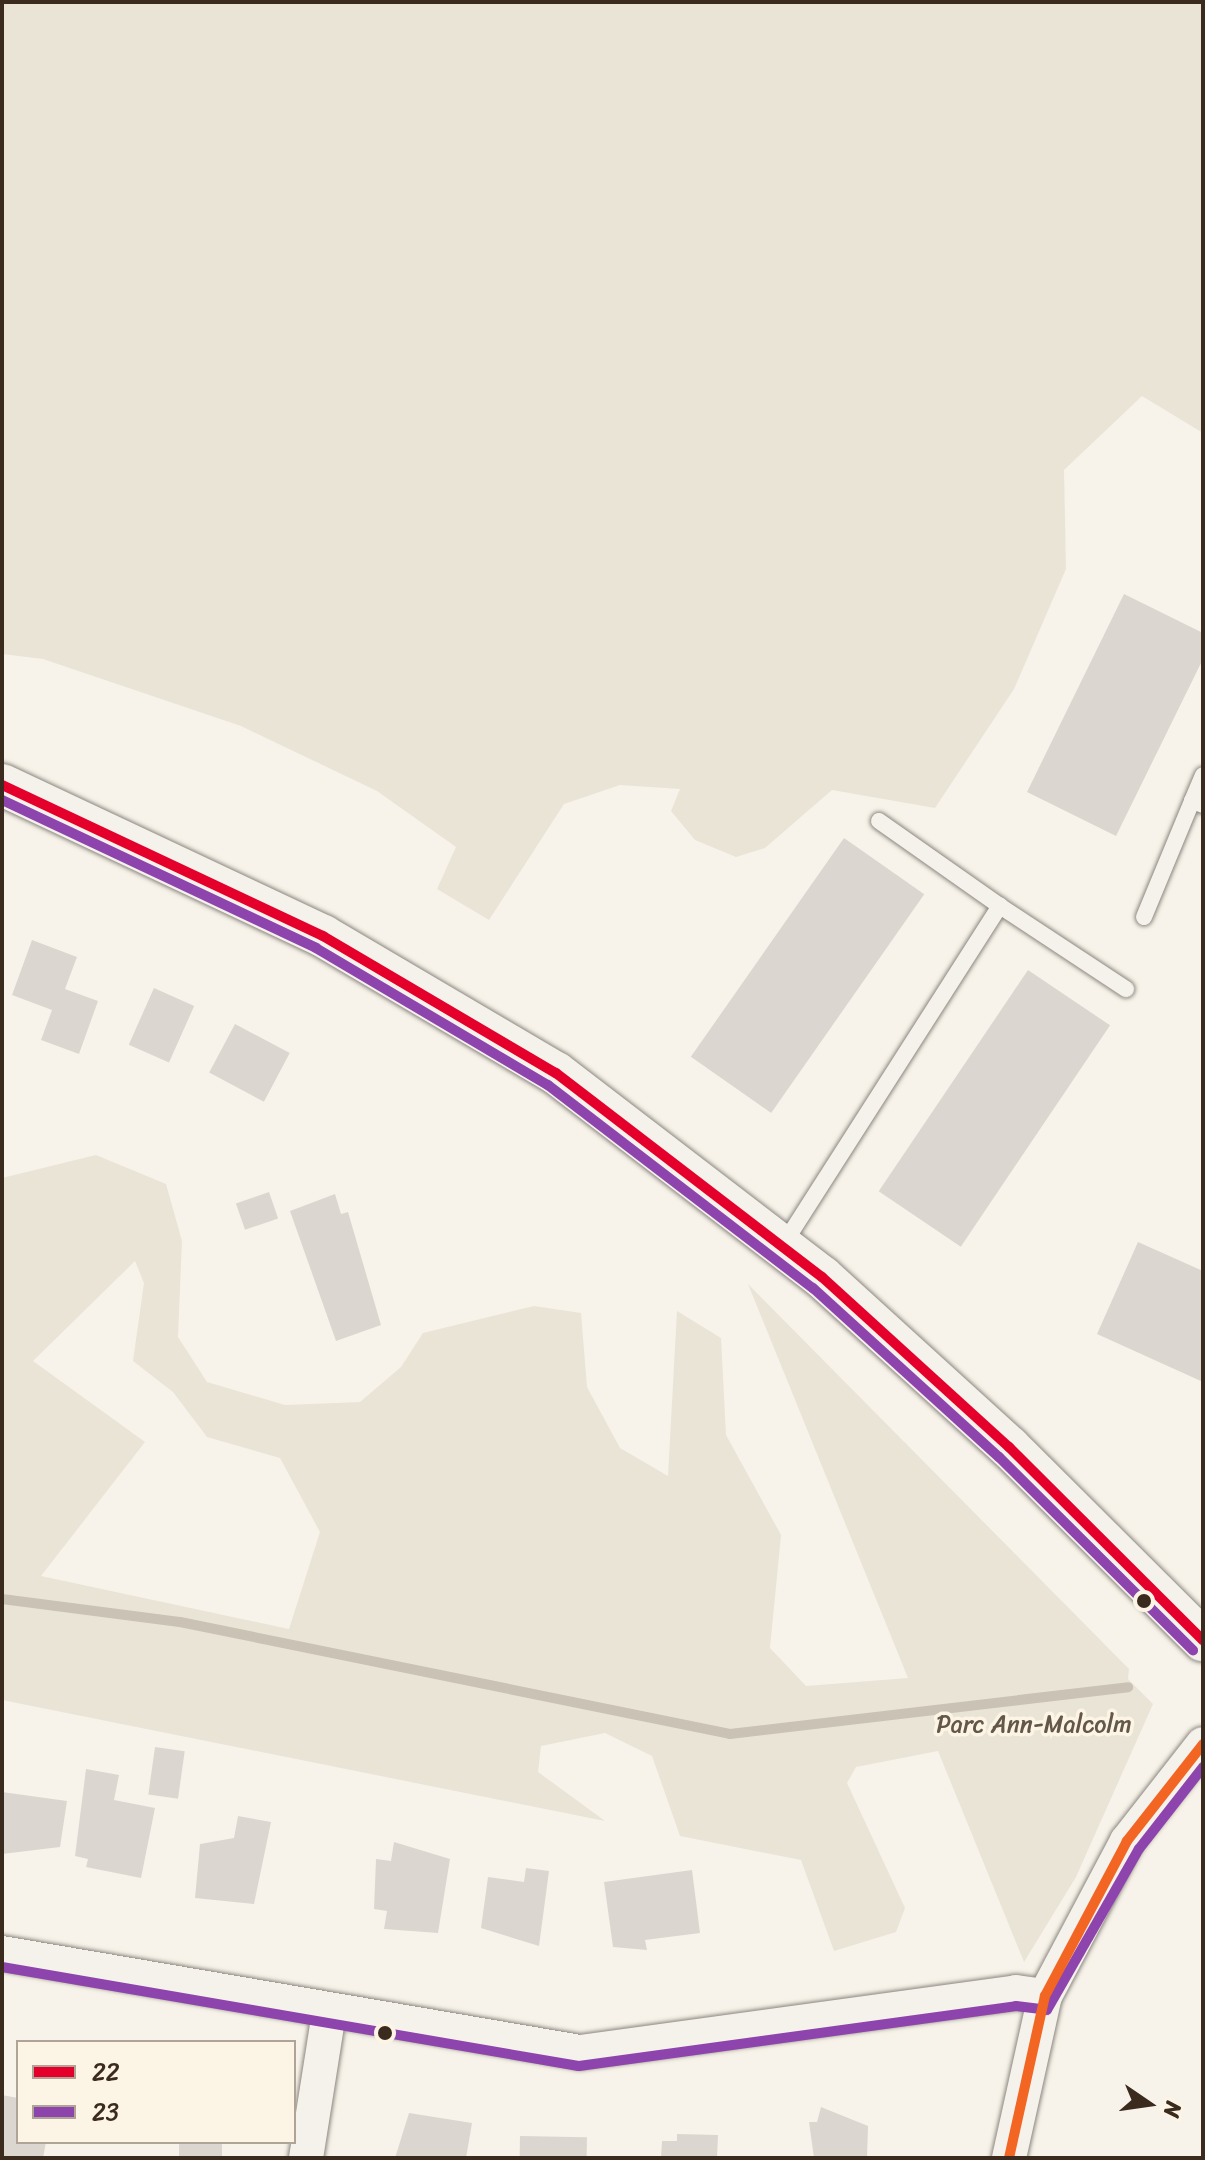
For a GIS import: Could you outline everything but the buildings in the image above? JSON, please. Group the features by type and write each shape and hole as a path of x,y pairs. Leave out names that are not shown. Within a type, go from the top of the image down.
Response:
{"street":[{"path":"2,785 209,877 435,1000 556,1073 782,1246 986,1426 1203,1640"},
{"path":"1009,2158 1045,1996 1127,1841 1203,1744"},
{"path":"2,1953 329,2012 580,2052 1016,1992 1045,1996"},
{"path":"306,2158 329,2012"}],"lane":[{"path":"1144,917 1198,803 1203,775"},
{"path":"879,821 1126,989"},
{"path":"782,1246 1000,906"}],"green space":[{"path":"2,2 1203,2 1203,433 1142,396 1064,470 1066,569 1014,689 935,808 832,790 765,848 736,857 695,840 671,811 680,789 620,785 564,804 489,920 437,889 456,847 377,791 241,726 43,659 2,654"},
{"name":"Parc Ann-Malcolm","path":"96,1155 166,1184 182,1241 178,1337 207,1382 285,1405 360,1402 401,1367 423,1333 534,1306 581,1313 587,1387 620,1448 668,1476 677,1311 721,1338 726,1435 781,1535 770,1648 806,1686 908,1678 748,1284 1129,1669 1128,1679 1153,1704 1076,1877 1024,1962 938,1751 856,1767 847,1783 905,1908 896,1932 834,1951 801,1860 680,1836 652,1756 605,1733 541,1746 538,1772 605,1821 2,1700 2,1178","holes":["135,1261 144,1283 133,1361 173,1392 207,1437 280,1458 320,1532 289,1629 41,1576 145,1442 33,1361"]}],"waterway":[{"path":"2,1599 180,1622 730,1734 1128,1687"}],"transit line":[{"name":"22","path":"2,785 323,936 556,1073 822,1277 1009,1447 1203,1640"},
{"name":"23","path":"2,800 316,948 548,1085 813,1288 999,1457 1193,1650"},
{"path":"1009,2158 1045,1996 1127,1841 1203,1744"},
{"name":"23","path":"2,1967 579,2066 1016,2006 1047,2010 1139,1849 1203,1767"}]}
